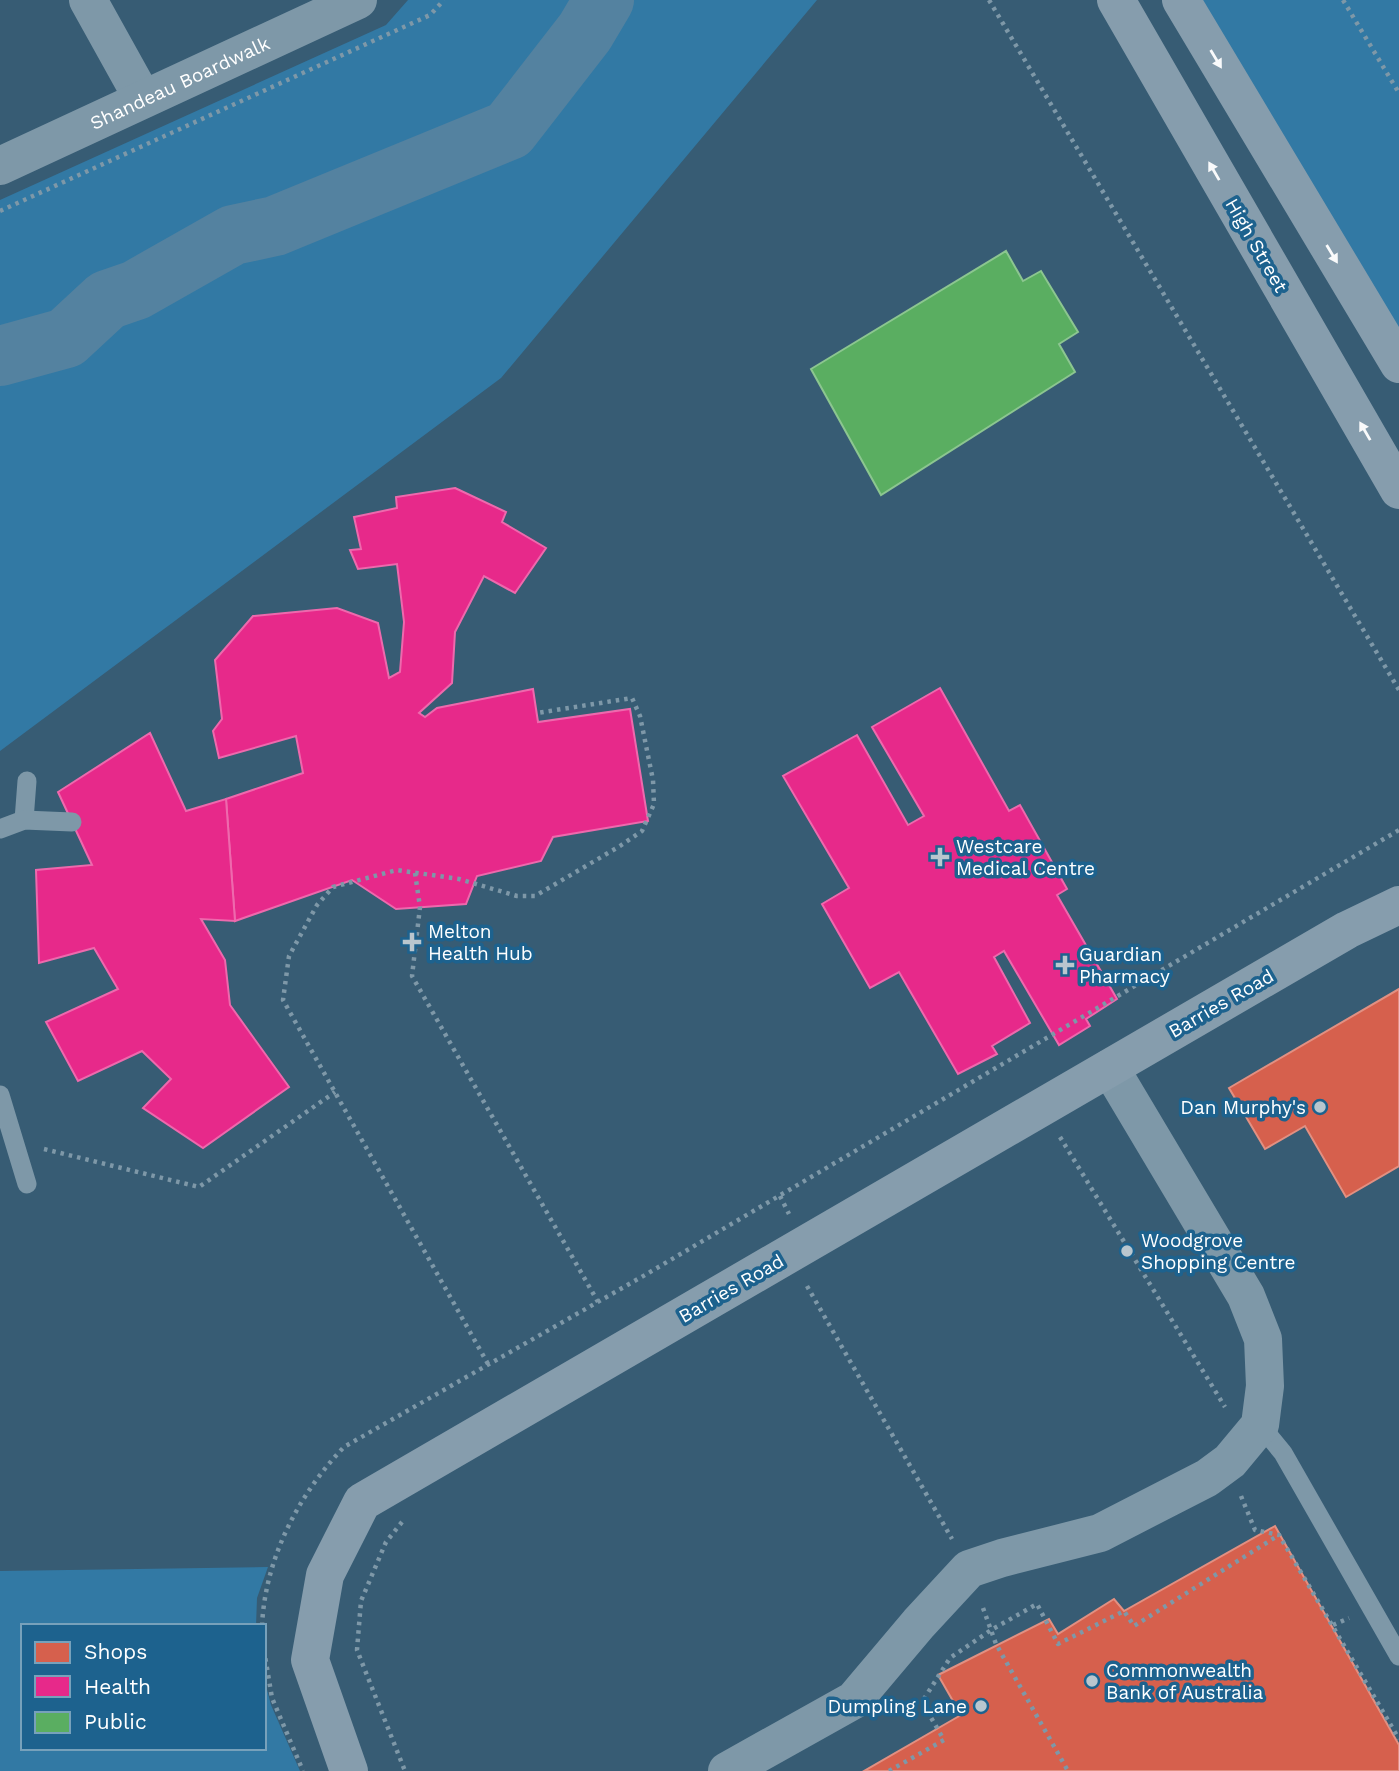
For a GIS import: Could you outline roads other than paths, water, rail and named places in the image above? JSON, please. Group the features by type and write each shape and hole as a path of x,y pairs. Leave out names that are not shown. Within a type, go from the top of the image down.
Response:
{"street":[{"path":"88,0 143,99"},
{"name":"Shandeau Boardwalk","path":"0,166 358,0"},
{"name":"High Street","path":"1116,0 1399,490"},
{"path":"1181,0 1399,364"},
{"name":"Barries Road","path":"1347,930 1399,888"},
{"name":"Barries Road","path":"349,1771 310,1660 325,1575 362,1502 1347,930 1399,905"},
{"path":"727,1771 854,1700 969,1569 1100,1533 1208,1478 1230,1461 1260,1425 1265,1386 1263,1339 1246,1296 1110,1068"}],"lane":[{"path":"24,820 27,781"},
{"path":"0,829 24,820 72,822"},
{"path":"0,1095 27,1184"},
{"path":"1260,1425 1283,1453 1399,1656"}],"waterway":[{"path":"0,356 66,338 107,300 136,290 233,235 275,226 509,130 585,32 604,0"}],"place":[{"name":"Westcare Medical Centre","path":"940,857"},
{"name":"Melton Health Hub","path":"412,942"},
{"name":"Guardian Pharmacy","path":"1065,965"},
{"name":"Dan Murphy's","path":"1320,1107"},
{"name":"Woodgrove Shopping Centre","path":"1127,1251"},
{"name":"Commonwealth Bank of Australia","path":"1092,1681"},
{"name":"Dumpling Lane","path":"981,1706"}]}
